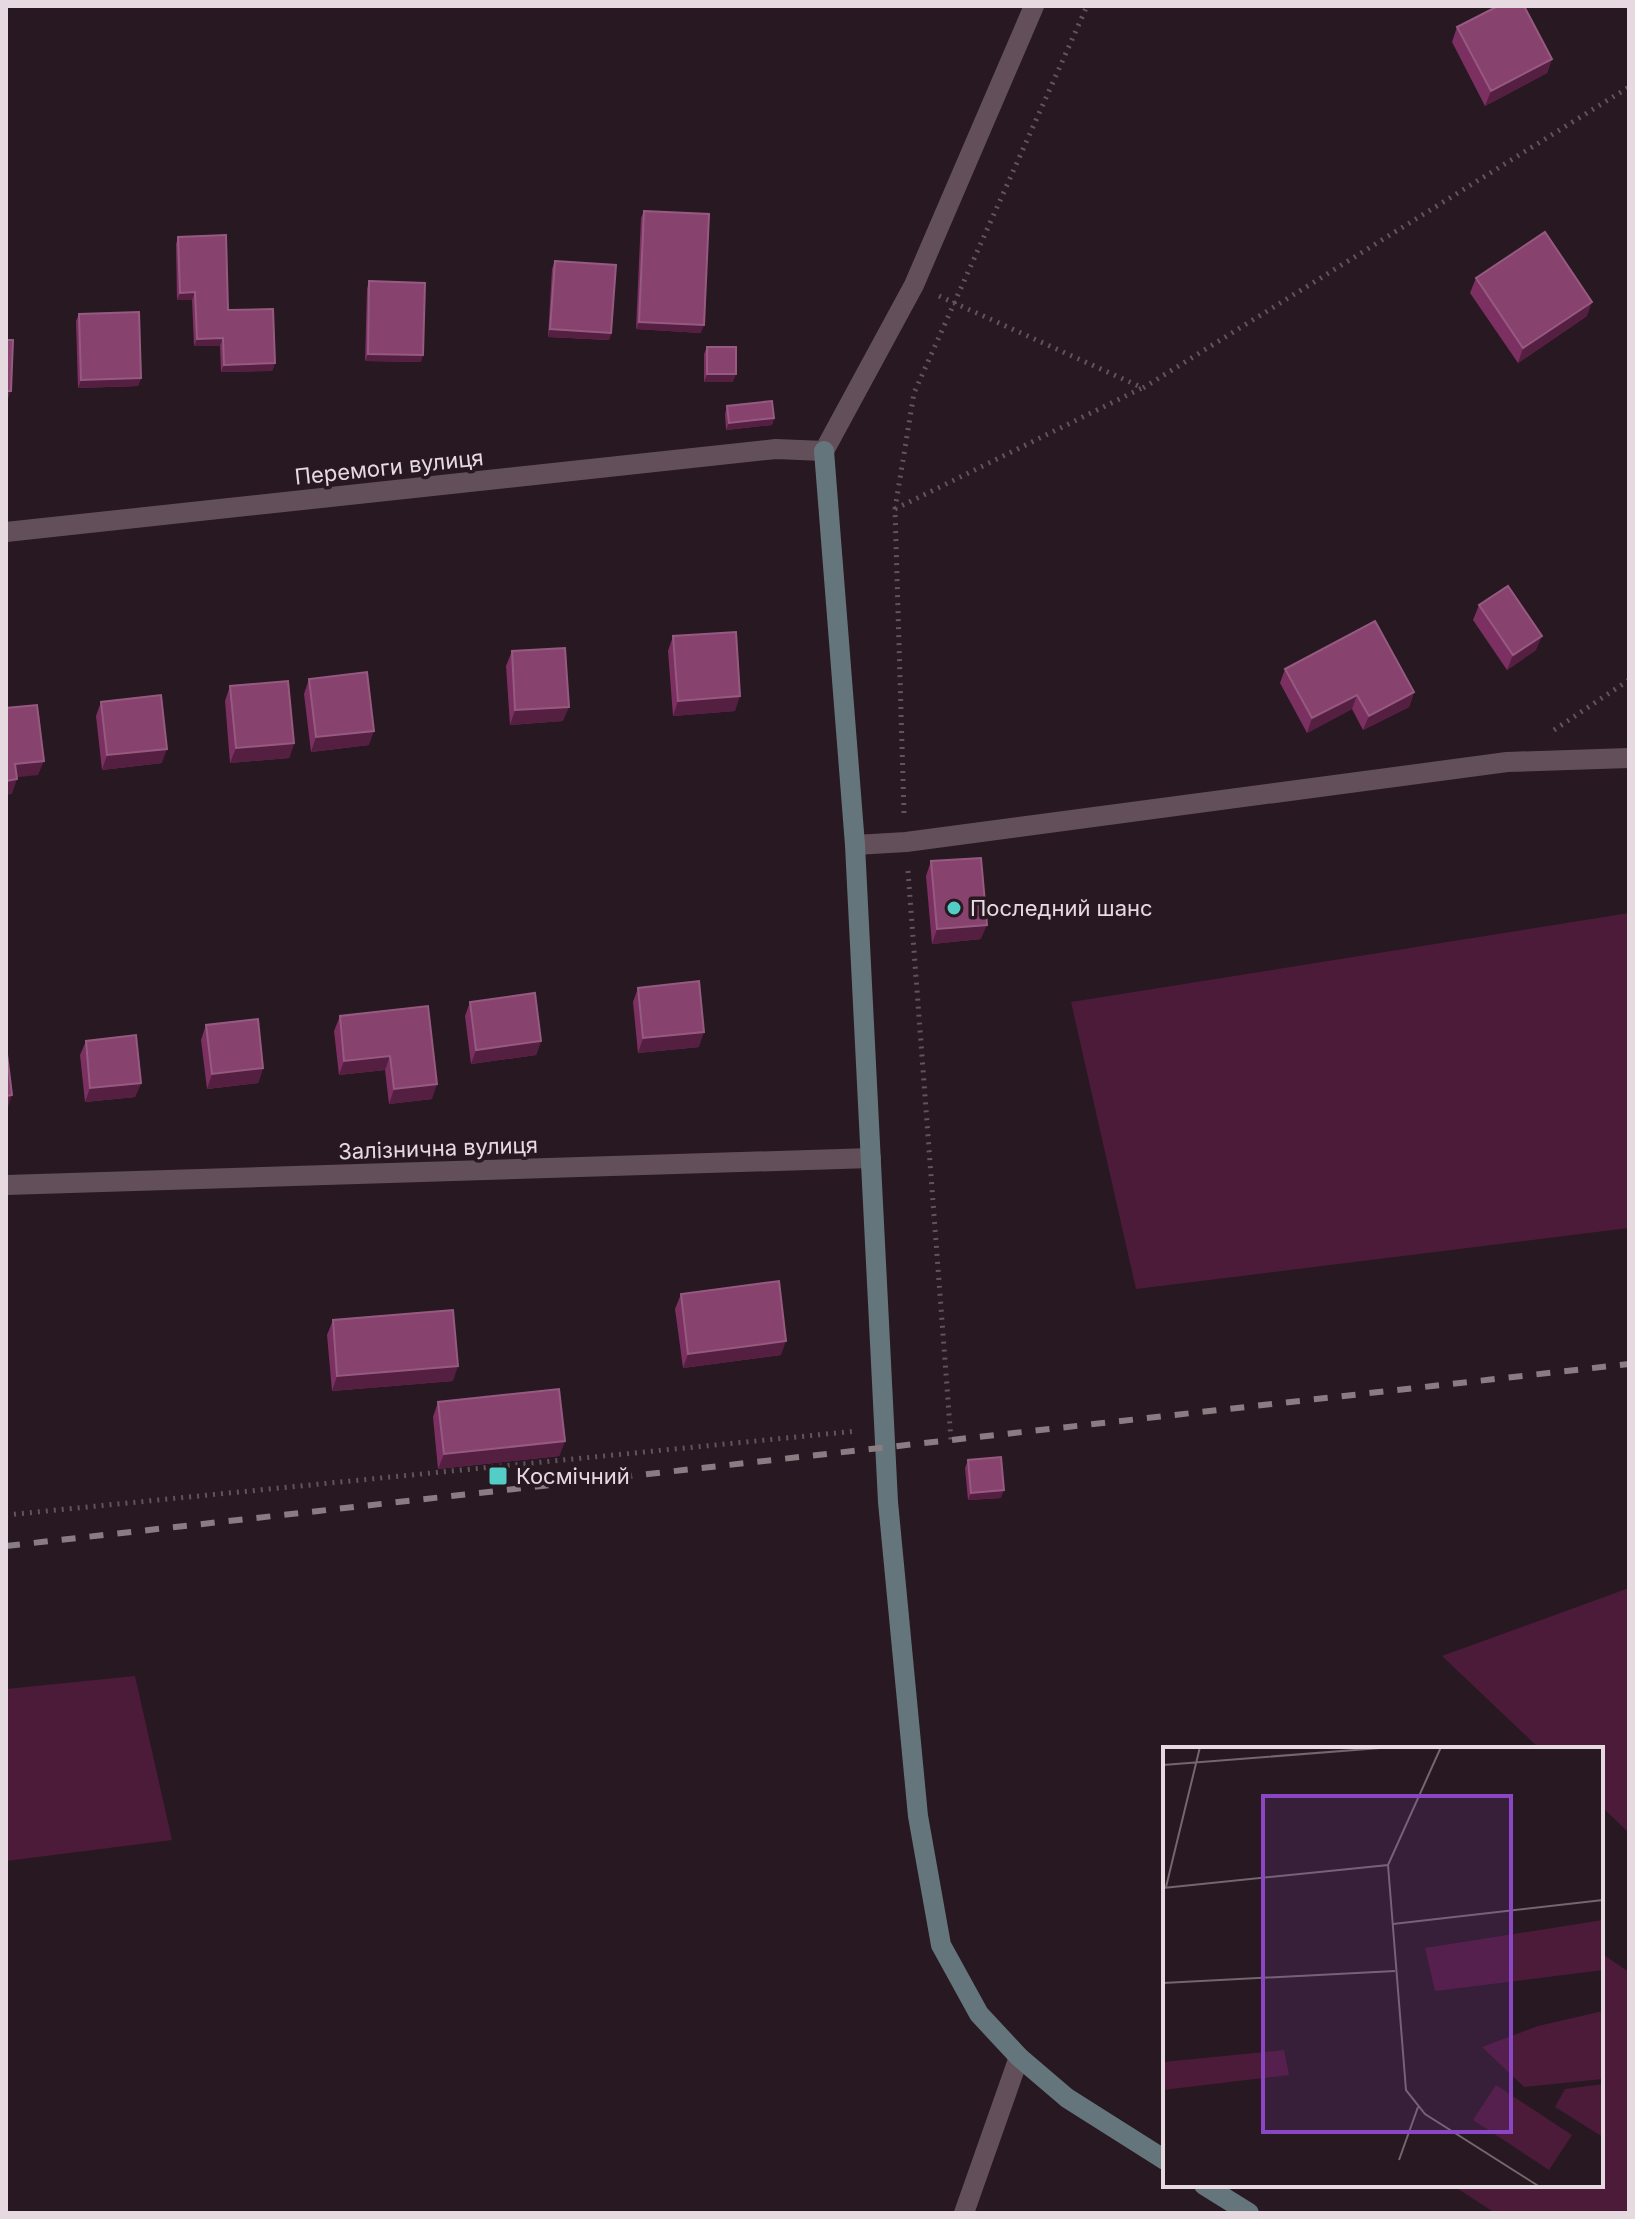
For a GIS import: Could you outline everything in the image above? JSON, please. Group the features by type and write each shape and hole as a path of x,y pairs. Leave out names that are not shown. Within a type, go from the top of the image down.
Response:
{"main road":[{"path":"824,451 855,845 888,1502 918,1816 941,1945 979,2014 1019,2057 1067,2098 1163,2159"},
{"path":"1207,2187 1249,2213"}],"street":[{"path":"824,451 914,285 1034,6"},
{"name":"Перемоги вулиця","path":"6,532 776,449 824,451"},
{"path":"855,845 906,842 1507,762 1629,758"},
{"name":"Залізнична вулиця","path":"6,1185 871,1158"},
{"path":"964,2213 1019,2057"}],"path":[{"path":"951,1440 906,842 895,509 914,393 1087,6"},
{"path":"895,509 1143,388 1629,87"},
{"path":"914,285 1143,388"},
{"path":"1507,762 1629,680"},
{"path":"6,1515 886,1428"}],"shaded area":[{"path":"1629,913 1629,1228 1136,1289 1071,1002"},
{"path":"1629,1588 1629,1833 1603,1808 1603,1747 1538,1747 1442,1656"},
{"path":"135,1676 172,1840 6,1861 6,1689"},
{"path":"1603,1954 1629,1972 1629,2213 1495,2213 1455,2187 1603,2187"}],"building":[{"path":"1498,6 1524,6 1552,59 1491,91 1457,27"},
{"path":"644,211 709,214 704,325 639,322"},
{"path":"1545,232 1592,302 1523,348 1476,278"},
{"path":"226,235 228,310 273,309 275,363 224,365 223,338 197,339 195,292 180,293 178,237"},
{"path":"555,261 616,265 611,333 550,329"},
{"path":"369,281 425,283 423,355 368,354"},
{"path":"139,312 141,378 81,380 79,314"},
{"path":"6,340 13,340 11,391 6,391"},
{"path":"707,347 736,347 736,374 707,374"},
{"path":"772,401 774,418 729,423 727,406"},
{"path":"1508,586 1542,636 1513,655 1479,605"},
{"path":"1375,621 1414,692 1369,716 1357,695 1312,718 1285,669"},
{"path":"736,632 740,696 678,701 673,636"},
{"path":"565,648 569,707 515,710 512,651"},
{"path":"367,672 374,731 316,737 309,679"},
{"path":"288,681 294,743 236,748 230,686"},
{"path":"161,695 167,749 107,755 101,702"},
{"path":"37,705 44,761 15,764 17,779 6,781 6,708"},
{"name":"Последний шанс","path":"981,858 987,925 937,929 931,861"},
{"path":"699,981 704,1032 643,1038 638,988"},
{"path":"535,993 541,1041 476,1050 470,1002"},
{"path":"428,1006 437,1084 394,1089 390,1056 344,1061 340,1016"},
{"path":"258,1019 263,1068 212,1074 206,1025"},
{"path":"136,1035 141,1083 90,1088 86,1041"},
{"path":"6,1046 12,1095 6,1096"},
{"path":"779,1281 786,1341 688,1354 681,1294"},
{"path":"453,1310 458,1366 337,1376 333,1320"},
{"path":"559,1389 565,1441 444,1454 438,1402"},
{"path":"1001,1457 1004,1490 971,1493 968,1460"}],"railway":[{"path":"6,1546 1629,1364"}],"place":[{"name":"Последний шанс","path":"954,908"},
{"name":"Космічний","path":"498,1476"}]}
